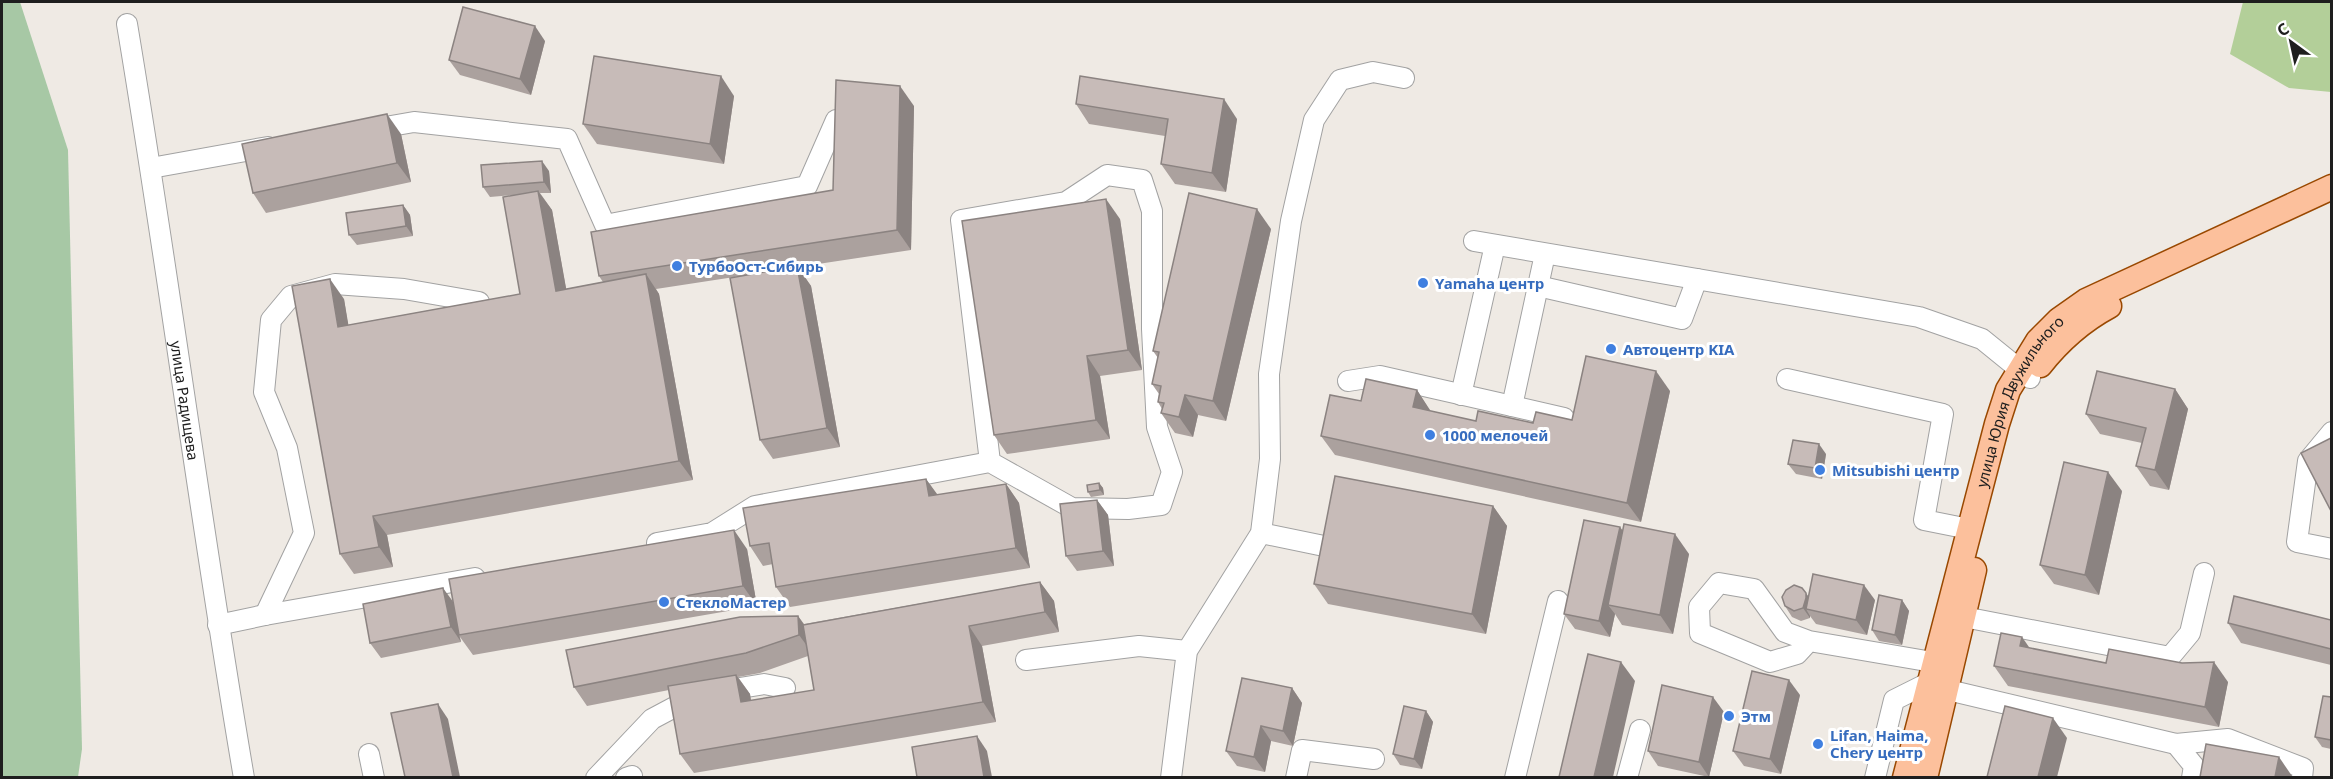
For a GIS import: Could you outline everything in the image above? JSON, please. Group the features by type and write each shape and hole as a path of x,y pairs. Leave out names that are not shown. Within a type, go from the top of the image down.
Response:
{"main road":[{"name":"улица Юрия Двужильного","path":"1905,777 1940,675 1964,617 1996,472 2024,374 2038,341 2059,320 2086,301 2331,187"},
{"name":"улица Юрия Двужильного","path":"1925,777 1940,675 1970,529 2008,390 2093,314 2331,202"}],"street":[{"name":"улица Радищева","path":"127,24 151,168 218,626 244,777"},
{"path":"1171,777 1187,651 1261,533 1270,459 1269,374 1291,221 1314,120 1340,80 1373,72 1404,78"},
{"path":"346,134 414,122 567,139 605,225 807,186 836,120"},
{"path":"151,168 288,144"},
{"path":"643,546 712,533 755,506 990,462 1072,508 1128,509 1161,506 1172,472 1157,427 1152,329 1152,211 1142,180 1107,175 1066,202 962,220 990,462"},
{"path":"1474,241 1918,317 1982,339 2024,374"},
{"path":"1461,395 1495,245"},
{"path":"1512,406 1545,254"},
{"path":"1538,286 1682,319 1697,279"},
{"path":"265,615 304,533 287,448 264,392 271,320 291,296 335,284 404,289 479,302"},
{"path":"1348,381 1380,376 1564,418"},
{"path":"1787,379 1943,414 1924,520 1970,529"},
{"path":"2331,432 2308,461 2297,542 2331,549"},
{"path":"1261,533 1324,546"},
{"path":"1964,617 2170,657 2190,633 2204,573"},
{"path":"218,626 265,615 491,575"},
{"path":"1809,641 1797,654 1770,662 1701,633 1699,607 1719,583 1754,589 1785,632 1809,641 1940,675 2176,744 2228,740 2303,768 2302,777"},
{"path":"1515,777 1557,601"},
{"path":"1026,660 1140,646 1187,651"},
{"path":"1875,777 1894,700 1940,675"},
{"path":"596,777 652,719 697,695 764,684 784,688"},
{"path":"1627,777 1640,730"},
{"path":"2176,744 2194,765 2192,777"},
{"path":"1296,777 1302,750 1374,759"},
{"path":"369,754 374,777"}],"green space":[{"path":"2,2 20,2 68,150 82,749 78,777 2,777"},
{"path":"2243,2 2331,2 2331,92 2289,88 2230,54"}],"building":[{"path":"463,7 535,26 520,79 449,60"},
{"path":"594,56 721,76 710,144 583,124"},
{"path":"1080,76 1224,99 1212,173 1161,164 1168,119 1076,104"},
{"path":"836,80 900,86 897,230 599,276 591,232 833,190"},
{"path":"387,114 397,163 253,193 242,144"},
{"path":"542,161 544,182 483,187 481,165"},
{"path":"538,191 556,291 646,274 679,461 373,516 379,547 340,554 292,286 330,279 338,327 520,294 503,197"},
{"path":"1189,193 1257,209 1213,401 1185,395 1179,417 1161,413 1164,403 1158,402 1161,386 1152,384 1159,352 1153,351"},
{"path":"1106,199 1128,350 1087,356 1096,420 994,435 962,221"},
{"path":"403,205 406,226 349,235 346,213"},
{"path":"797,266 827,428 760,440 730,278"},
{"path":"1586,356 1656,371 1627,503 1321,436 1330,395 1361,401 1366,379 1417,390 1413,407 1476,421 1478,411 1533,423 1536,412 1572,420"},
{"path":"2097,371 2175,389 2155,470 2136,466 2146,428 2086,414"},
{"path":"2331,438 2331,511 2301,453"},
{"path":"1793,440 1819,444 1815,468 1788,464"},
{"path":"2064,462 2108,472 2085,575 2040,565"},
{"path":"1335,476 1493,506 1472,614 1314,584"},
{"path":"926,479 929,496 1006,484 1016,548 776,587 769,543 750,546 743,508"},
{"path":"1099,483 1100,490 1088,492 1087,485"},
{"path":"1097,500 1103,551 1066,556 1060,504"},
{"path":"1584,520 1620,527 1599,621 1564,614"},
{"path":"1624,524 1675,534 1660,615 1608,605"},
{"path":"734,530 743,586 459,635 449,579"},
{"path":"1813,574 1864,585 1856,620 1806,609"},
{"path":"1040,582 1045,612 969,626 983,702 680,754 668,686 736,675 741,702 814,690 803,625"},
{"path":"1794,585 1802,588 1806,593 1806,598 1803,608 1794,611 1785,606 1782,597 1786,590"},
{"path":"443,588 451,627 370,643 363,604"},
{"path":"1879,595 1902,600 1895,635 1872,630"},
{"path":"2234,596 2331,620 2331,649 2228,623"},
{"path":"798,616 799,635 746,653 574,687 566,650 740,617"},
{"path":"2001,633 2022,637 2020,646 2106,663 2109,649 2182,663 2214,662 2205,707 1994,666"},
{"path":"1588,654 1621,662 1594,777 1559,777"},
{"path":"1752,671 1789,680 1770,759 1733,751"},
{"path":"1242,678 1292,688 1283,731 1261,726 1254,757 1226,751"},
{"path":"1662,685 1713,697 1699,762 1648,751"},
{"path":"2323,696 2331,697 2331,740 2315,737"},
{"path":"438,704 453,777 405,777 391,713"},
{"path":"1404,706 1426,711 1414,759 1393,754"},
{"path":"2005,706 2053,718 2038,777 1987,777"},
{"path":"977,736 984,777 917,777 912,747"},
{"path":"2206,744 2279,757 2275,777 2200,777"}],"place":[{"name":"ТурбоОст-Сибирь","path":"677,266"},
{"name":"Yamaha центр","path":"1423,283"},
{"name":"Автоцентр KIA","path":"1611,349"},
{"name":"1000 мелочей","path":"1430,435"},
{"name":"Mitsubishi центр","path":"1820,470"},
{"name":"СтеклоМастер","path":"664,602"},
{"name":"Этм","path":"1729,716"},
{"name":"Lifan, Haima, Chery центр","path":"1818,744"}]}
